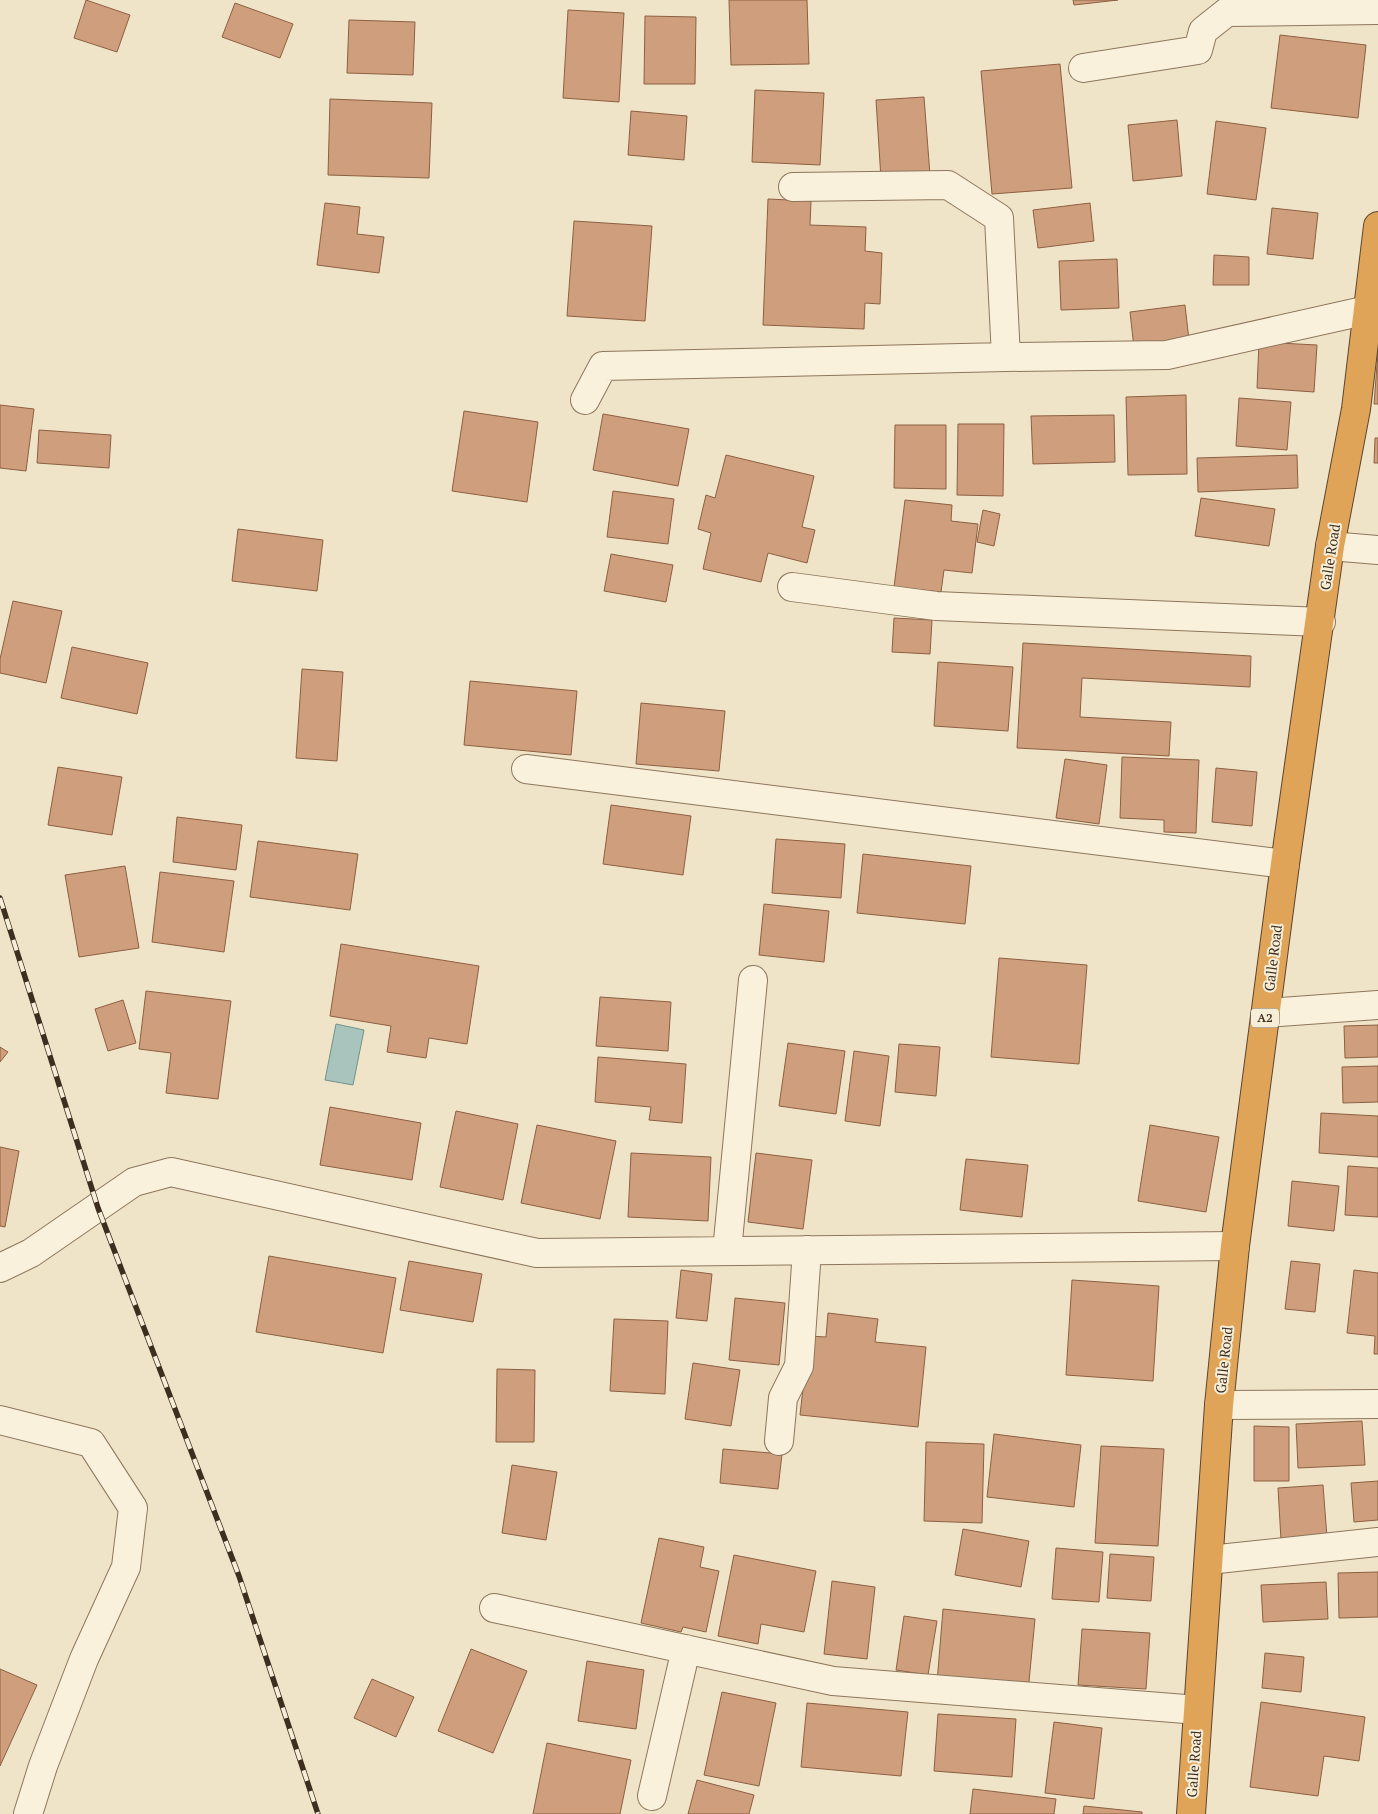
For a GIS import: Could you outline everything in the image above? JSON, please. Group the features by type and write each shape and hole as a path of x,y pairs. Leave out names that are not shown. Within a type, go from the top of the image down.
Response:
{"highway":[{"name":"Galle Road","path":"1191,1814 1219,1405 1235,1246 1285,864 1330,546 1356,409 1378,226"}],"street":[{"path":"1083,68 1198,50 1203,31 1227,12 1378,10"},
{"path":"793,187 948,185 999,218 1006,357"},
{"path":"585,400 603,366 1167,355 1368,310"},
{"path":"1330,546 1378,550"},
{"path":"792,587 936,606 1320,622"},
{"path":"526,768 1285,864"},
{"path":"727,1251 753,980"},
{"path":"1266,1013 1378,1005"},
{"path":"0,1268 30,1253 134,1182 171,1172 537,1253 1235,1246"},
{"path":"779,1441 783,1398 799,1366 807,1250"},
{"path":"1219,1405 1378,1404"},
{"path":"0,1420 91,1443 133,1508 126,1567 84,1659 43,1766 28,1814"},
{"path":"1208,1560 1378,1542"},
{"path":"494,1608 833,1681 1198,1710"},
{"path":"652,1796 686,1649"}],"water":[{"path":"336,1024 364,1030 353,1085 325,1080"}],"building":[{"path":"86,0 130,15 117,52 74,38"},
{"path":"729,0 807,0 809,64 731,65"},
{"path":"1073,0 1118,0 1074,5"},
{"path":"235,3 293,24 280,58 222,37"},
{"path":"568,10 624,13 619,102 563,98"},
{"path":"645,16 696,17 695,84 644,84"},
{"path":"349,20 415,22 413,75 347,73"},
{"path":"1280,35 1366,45 1358,118 1271,108"},
{"path":"1060,64 1072,188 992,194 981,71"},
{"path":"755,90 824,93 820,165 752,162"},
{"path":"924,97 930,175 881,179 876,100"},
{"path":"330,99 432,103 429,178 328,175"},
{"path":"631,111 687,116 684,160 628,155"},
{"path":"1177,120 1182,176 1133,181 1128,125"},
{"path":"1216,121 1266,128 1256,200 1207,194"},
{"path":"768,199 811,201 810,225 866,227 865,251 882,253 880,304 865,303 864,329 763,325"},
{"path":"325,203 360,207 357,234 384,237 379,273 317,265"},
{"path":"1090,203 1094,241 1038,248 1033,210"},
{"path":"1272,208 1318,213 1313,259 1267,254"},
{"path":"574,221 652,226 645,321 567,316"},
{"path":"1214,255 1249,257 1249,285 1213,285"},
{"path":"1117,259 1119,308 1061,310 1059,261"},
{"path":"1185,305 1189,340 1134,348 1130,312"},
{"path":"1259,342 1317,345 1314,392 1257,388"},
{"path":"1378,352 1378,404 1374,404"},
{"path":"1186,395 1187,474 1128,475 1126,397"},
{"path":"1239,398 1291,402 1287,450 1236,446"},
{"path":"0,405 34,409 26,471 0,468"},
{"path":"464,411 538,422 527,502 452,491"},
{"path":"603,414 689,429 678,486 593,470"},
{"path":"1114,415 1115,462 1033,464 1031,416"},
{"path":"958,424 1004,424 1003,496 957,495"},
{"path":"895,425 946,425 946,489 894,488"},
{"path":"39,430 111,435 109,468 37,463"},
{"path":"1375,438 1378,438 1378,463 1374,463"},
{"path":"726,455 814,476 802,527 815,530 807,563 768,553 761,582 703,569 711,533 698,529 706,495 715,498"},
{"path":"1297,455 1298,488 1198,492 1197,458"},
{"path":"613,491 674,499 668,544 607,537"},
{"path":"1201,498 1275,509 1269,546 1195,536"},
{"path":"905,500 952,505 951,521 978,524 972,573 944,570 941,592 894,587"},
{"path":"983,510 1000,514 994,546 977,542"},
{"path":"238,529 323,540 317,591 232,581"},
{"path":"611,554 673,565 666,602 604,591"},
{"path":"13,601 62,611 46,683 0,673 0,659"},
{"path":"894,618 932,620 930,654 892,652"},
{"path":"1023,643 1251,656 1250,687 1082,678 1080,717 1171,722 1169,756 1017,748"},
{"path":"72,647 148,663 137,714 61,698"},
{"path":"938,662 1013,667 1008,731 934,726"},
{"path":"302,669 343,672 337,761 296,758"},
{"path":"470,681 577,691 571,755 464,745"},
{"path":"641,703 725,711 719,771 636,764"},
{"path":"1122,757 1199,760 1196,833 1164,832 1164,820 1120,818"},
{"path":"1065,759 1107,765 1099,824 1056,818"},
{"path":"58,767 122,777 112,835 48,825"},
{"path":"1216,768 1257,772 1252,826 1212,822"},
{"path":"611,805 691,816 683,875 603,864"},
{"path":"177,817 242,825 236,870 173,862"},
{"path":"776,839 845,844 841,898 772,893"},
{"path":"258,841 358,854 350,910 250,897"},
{"path":"863,854 971,866 965,924 857,913"},
{"path":"125,866 139,948 79,957 65,875"},
{"path":"160,872 234,881 224,952 152,942"},
{"path":"764,904 829,911 824,962 759,955"},
{"path":"341,944 479,966 467,1044 429,1038 426,1058 387,1052 391,1026 330,1016"},
{"path":"999,958 1087,965 1079,1064 991,1057"},
{"path":"146,991 231,1001 218,1099 166,1093 171,1053 139,1049"},
{"path":"600,997 671,1002 668,1051 596,1046"},
{"path":"123,1000 136,1043 108,1051 95,1009"},
{"path":"1378,1025 1378,1057 1345,1058 1344,1026"},
{"path":"788,1043 845,1051 836,1114 779,1106"},
{"path":"899,1044 940,1047 936,1096 895,1092"},
{"path":"0,1047 8,1052 0,1062"},
{"path":"854,1051 889,1056 880,1126 845,1121"},
{"path":"598,1057 686,1064 682,1123 649,1120 651,1107 595,1102"},
{"path":"1378,1066 1378,1102 1343,1103 1342,1067"},
{"path":"330,1107 421,1123 412,1180 320,1165"},
{"path":"456,1111 518,1124 503,1200 440,1187"},
{"path":"1321,1113 1378,1116 1378,1157 1319,1153"},
{"path":"537,1125 616,1141 600,1219 521,1203"},
{"path":"1150,1125 1219,1137 1206,1212 1138,1201"},
{"path":"0,1147 19,1151 5,1227 0,1226"},
{"path":"631,1153 711,1157 708,1221 628,1217"},
{"path":"756,1153 812,1160 803,1229 748,1222"},
{"path":"966,1159 1028,1165 1022,1217 960,1210"},
{"path":"1348,1166 1378,1168 1378,1217 1345,1215"},
{"path":"1292,1181 1339,1186 1334,1231 1288,1226"},
{"path":"269,1256 396,1278 383,1353 256,1332"},
{"path":"409,1261 482,1274 473,1322 400,1310"},
{"path":"1291,1261 1320,1264 1315,1312 1285,1309"},
{"path":"681,1270 712,1274 707,1321 676,1318"},
{"path":"1354,1270 1378,1273 1378,1354 1374,1354 1375,1336 1347,1333"},
{"path":"1072,1280 1159,1286 1153,1381 1066,1375"},
{"path":"735,1298 785,1303 779,1365 729,1360"},
{"path":"828,1313 878,1319 875,1342 926,1347 918,1427 800,1415 809,1336 826,1337"},
{"path":"614,1319 668,1321 665,1394 610,1391"},
{"path":"693,1363 740,1370 731,1426 685,1419"},
{"path":"497,1369 535,1370 534,1442 496,1442"},
{"path":"1362,1421 1365,1465 1298,1468 1296,1424"},
{"path":"1254,1426 1289,1427 1289,1481 1254,1481"},
{"path":"994,1434 1081,1445 1074,1507 987,1497"},
{"path":"926,1442 984,1444 982,1523 924,1521"},
{"path":"1101,1446 1164,1449 1158,1546 1095,1543"},
{"path":"723,1449 782,1454 778,1489 720,1483"},
{"path":"512,1465 557,1472 546,1540 502,1533"},
{"path":"1378,1481 1378,1520 1354,1522 1351,1483"},
{"path":"1323,1485 1327,1537 1281,1540 1278,1488"},
{"path":"963,1529 1029,1541 1021,1587 955,1575"},
{"path":"659,1538 704,1547 700,1567 719,1571 706,1632 683,1627 681,1632 641,1623"},
{"path":"1056,1548 1103,1552 1099,1602 1052,1599"},
{"path":"1110,1554 1154,1557 1151,1601 1107,1598"},
{"path":"734,1555 816,1571 804,1632 761,1624 758,1644 718,1636"},
{"path":"1378,1572 1378,1617 1339,1618 1338,1573"},
{"path":"832,1581 875,1587 867,1659 824,1654"},
{"path":"1326,1582 1328,1619 1263,1622 1261,1585"},
{"path":"943,1609 1035,1619 1028,1692 937,1683"},
{"path":"904,1616 937,1621 928,1675 896,1670"},
{"path":"1082,1629 1150,1633 1146,1689 1078,1685"},
{"path":"471,1649 527,1671 493,1753 438,1731"},
{"path":"1265,1653 1304,1657 1301,1692 1262,1688"},
{"path":"587,1661 644,1670 636,1729 578,1721"},
{"path":"0,1669 37,1685 0,1766"},
{"path":"372,1679 414,1697 396,1737 354,1718"},
{"path":"722,1692 776,1703 759,1786 704,1775"},
{"path":"1261,1702 1365,1717 1359,1761 1324,1756 1318,1796 1250,1787"},
{"path":"807,1703 908,1712 901,1776 801,1767"},
{"path":"938,1714 1016,1719 1012,1777 934,1771"},
{"path":"1054,1722 1102,1728 1094,1799 1045,1793"},
{"path":"547,1743 631,1760 620,1814 533,1814"},
{"path":"697,1780 754,1795 749,1814 688,1814"},
{"path":"973,1789 1056,1799 1054,1814 970,1814"},
{"path":"1084,1806 1142,1812 1142,1814 1083,1814"}],"railway":[{"path":"0,898 98,1208 239,1576 318,1814"}]}
